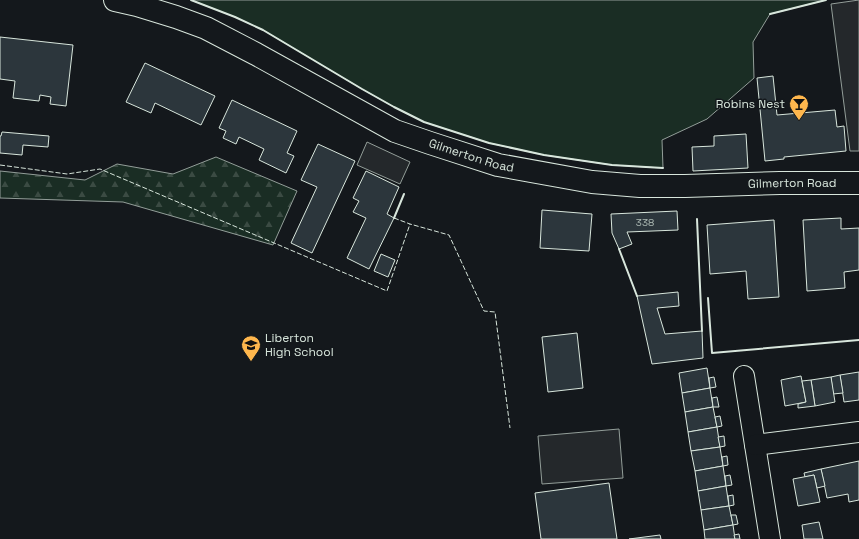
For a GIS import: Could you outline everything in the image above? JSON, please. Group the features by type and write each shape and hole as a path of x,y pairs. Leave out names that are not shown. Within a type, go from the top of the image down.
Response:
{"main road":[{"name":"Gilmerton Road","path":"115,0 138,5 206,28 395,131 498,165 592,182 640,186 859,183"}],"street":[{"path":"744,376 770,539"},
{"path":"755,446 859,432"}],"green space":[{"path":"191,0 826,0 770,14 753,42 754,78 707,119 662,140 663,168 612,165 544,155 489,143 424,122 362,89 263,30 235,17"},
{"path":"216,157 297,191 273,245 123,202 0,198 0,171 85,180 117,164 173,174"}],"shaded area":[{"path":"859,0 859,151 850,151 831,4"},
{"path":"367,142 410,162 400,184 357,165"},
{"path":"619,429 623,478 542,484 538,436"}],"building":[{"path":"0,37 73,45 66,106 50,104 51,97 40,95 39,101 13,98 15,81 0,79"},
{"path":"145,63 215,96 201,125 155,103 151,113 126,102"},
{"name":"Robins Nest","path":"773,76 777,115 835,110 837,127 844,126 846,151 784,157 784,159 765,161 757,78"},
{"path":"232,100 297,131 287,153 294,156 286,173 259,160 264,149 239,137 236,144 223,138 226,131 219,128"},
{"path":"2,132 49,136 48,147 23,145 22,155 0,153 0,136"},
{"path":"746,134 748,168 693,171 692,147 714,146 714,136"},
{"path":"318,144 355,161 312,253 291,243 317,187 301,180"},
{"path":"366,171 399,187 387,214 394,218 369,269 347,258 366,218 353,212 359,201 353,198"},
{"path":"542,210 592,214 589,251 540,248"},
{"path":"677,211 678,230 627,232 632,244 619,249 612,233 611,214"},
{"path":"841,218 841,229 859,228 859,270 844,272 845,288 807,291 803,220"},
{"path":"774,220 779,297 748,299 746,271 710,274 707,225"},
{"path":"381,254 395,260 388,277 374,271"},
{"path":"678,292 679,306 657,308 665,334 702,331 703,358 652,364 637,296"},
{"path":"577,333 583,388 548,392 542,337"},
{"path":"707,368 710,388 682,393 679,373"},
{"path":"859,372 859,400 844,402 840,375"},
{"path":"840,375 843,393 833,394 831,377"},
{"path":"801,376 806,402 785,406 781,380"},
{"path":"714,377 716,387 710,388 709,378"},
{"path":"831,377 835,402 815,406 811,380"},
{"path":"811,380 815,406 798,408 798,404 806,402 802,381"},
{"path":"710,388 713,407 685,412 682,393"},
{"path":"717,397 719,407 713,407 712,398"},
{"path":"713,407 717,427 688,432 685,412"},
{"path":"720,416 722,426 717,427 715,417"},
{"path":"717,427 720,447 691,451 688,432"},
{"path":"724,436 725,446 720,447 718,437"},
{"path":"720,447 723,466 695,471 691,451"},
{"path":"727,456 728,465 723,466 722,457"},
{"path":"859,461 859,500 849,502 848,494 827,498 821,469"},
{"path":"723,466 726,486 698,491 695,471"},
{"path":"821,469 825,486 817,488 814,475 805,477 804,473"},
{"path":"730,475 732,485 726,486 725,476"},
{"path":"814,475 820,502 798,506 793,479"},
{"path":"609,483 617,539 541,539 535,493"},
{"path":"726,486 729,506 701,510 698,491"},
{"path":"733,495 734,505 729,506 728,496"},
{"path":"729,506 733,525 704,530 701,510"},
{"path":"731,515 736,515 738,524 733,525"},
{"path":"819,522 823,539 804,539 802,525"},
{"path":"733,525 735,539 705,539 704,530"},
{"path":"739,534 740,539 735,539 734,535"},
{"path":"660,535 661,539 629,539"}],"fence":[{"path":"0,165 67,174 100,169 387,291 410,224"},
{"path":"394,218 449,235 484,311 495,312 510,428"}],"wall":[{"path":"191,0 235,17 263,30 362,89 424,122 489,143 544,155 612,165 663,168"},
{"path":"770,14 826,0"},
{"path":"394,218 404,194"},
{"path":"697,219 702,331"},
{"path":"619,249 637,296"},
{"path":"708,298 712,353 859,340"}],"place":[{"name":"Robins Nest","path":"799,121"},
{"name":"Liberton High School","path":"251,362"}]}
